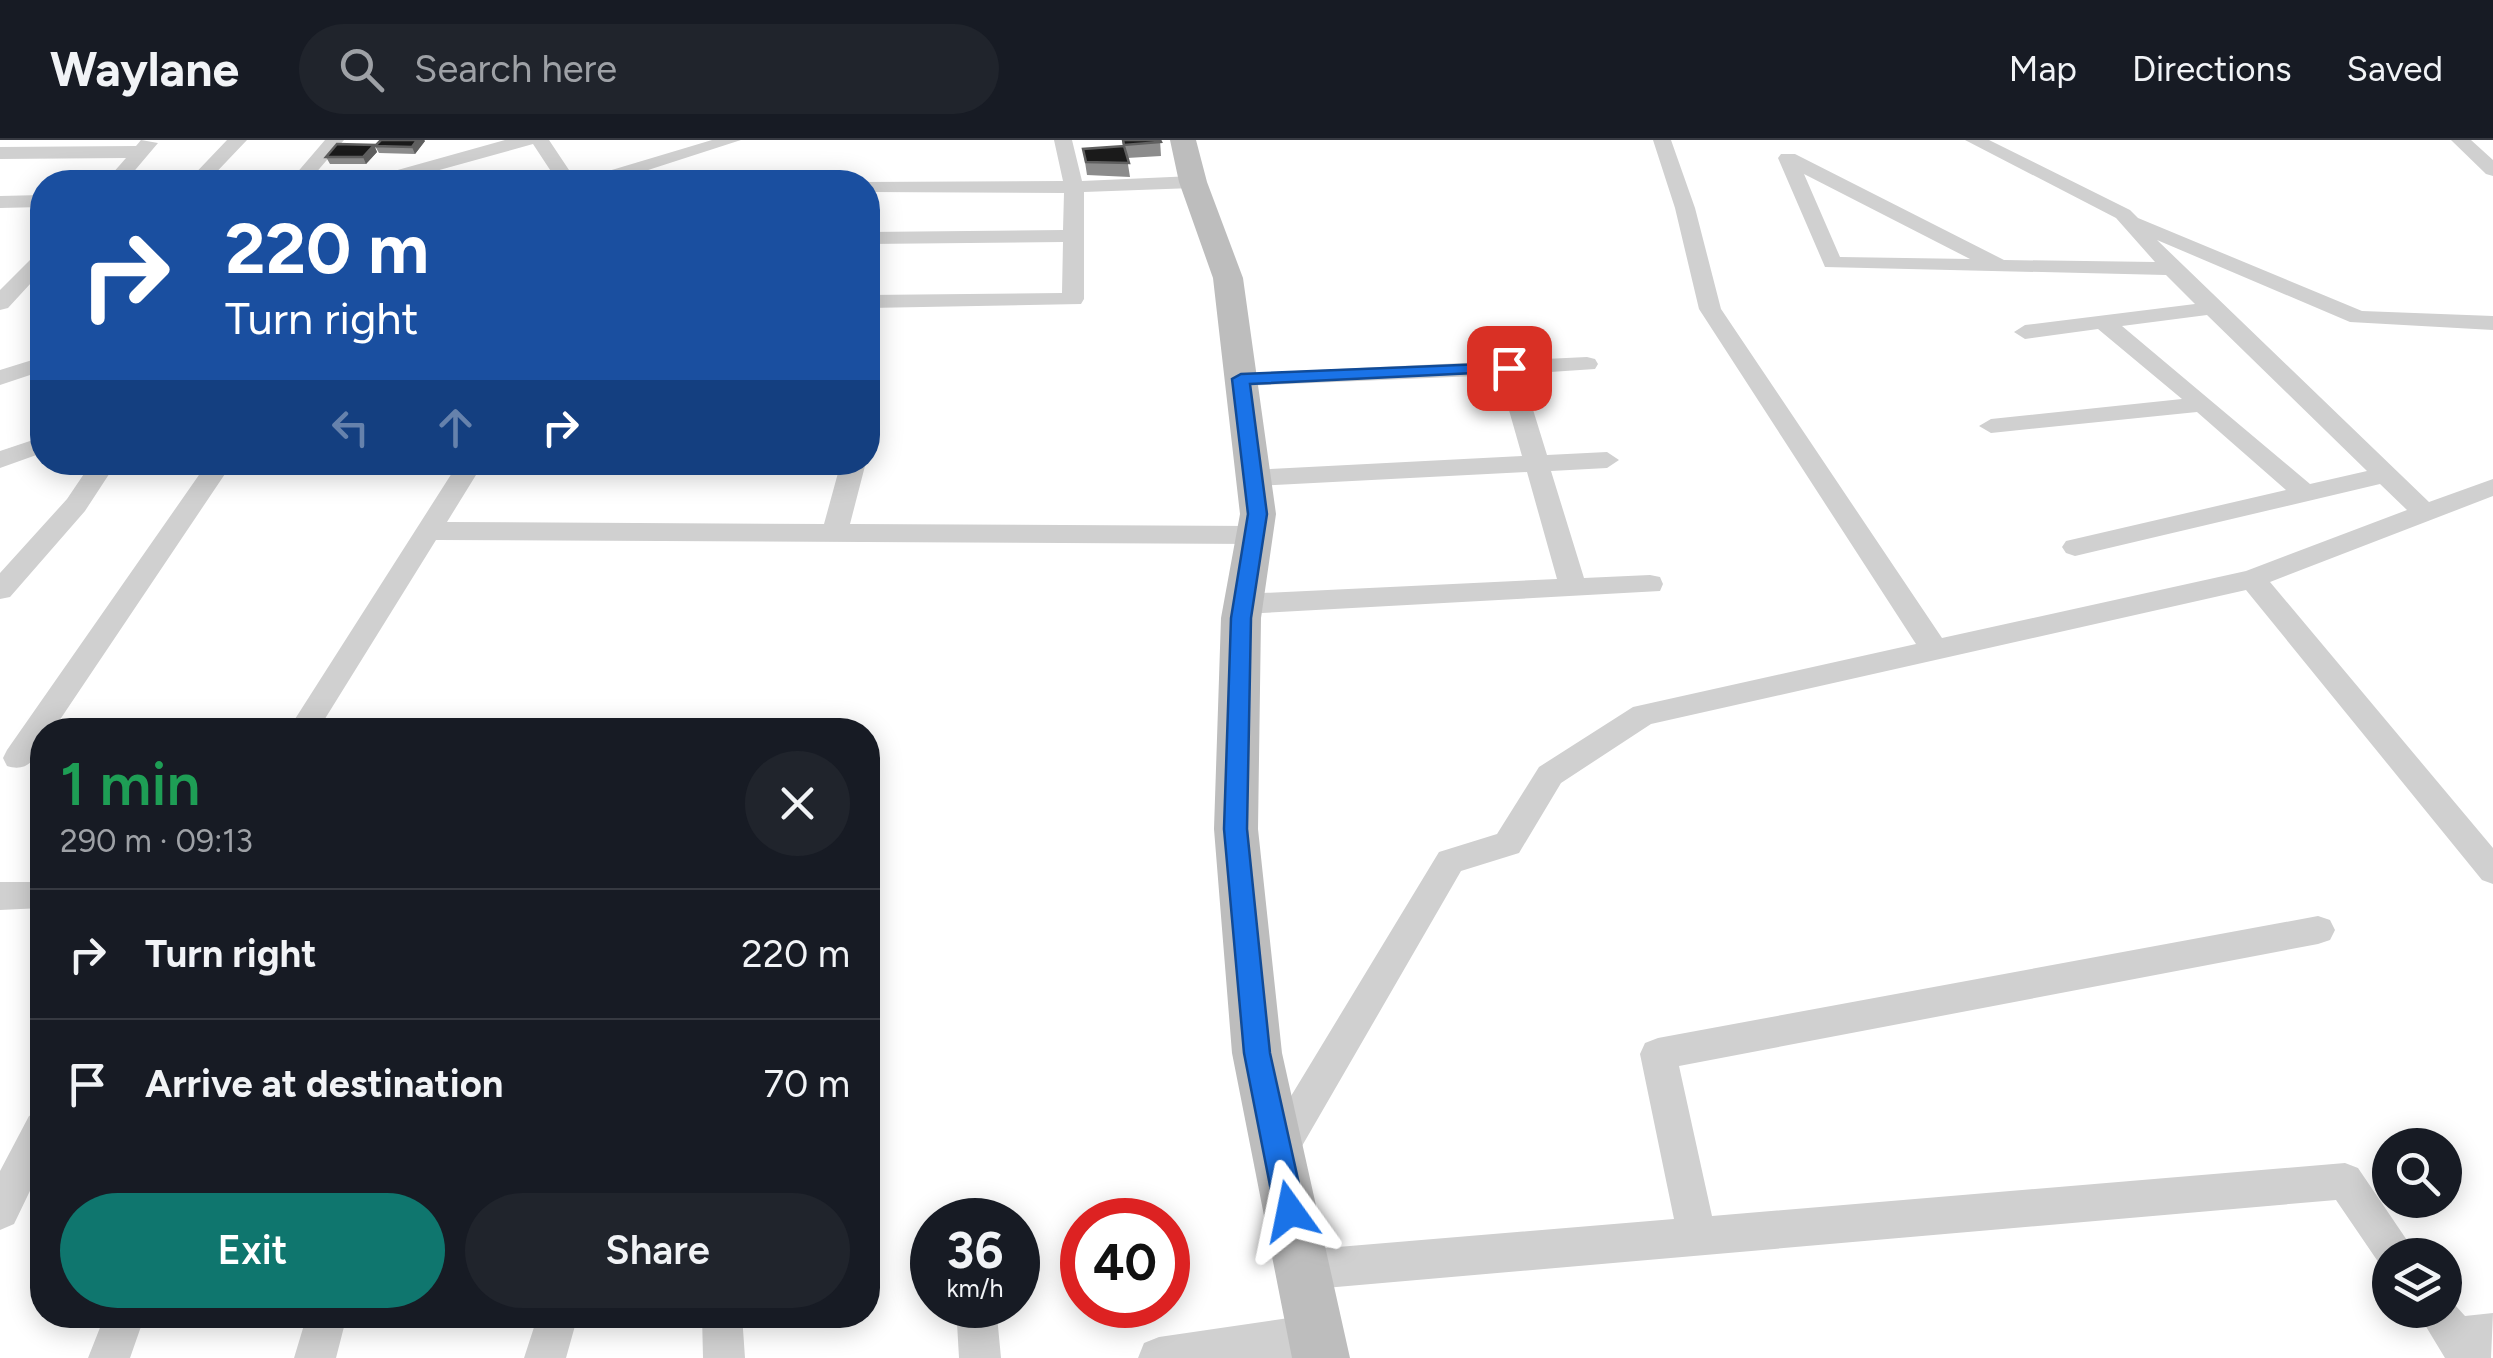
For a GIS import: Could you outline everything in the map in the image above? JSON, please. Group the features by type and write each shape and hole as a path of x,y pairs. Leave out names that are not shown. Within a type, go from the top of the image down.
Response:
{"street":[{"path":"208,170 238,140"},
{"path":"309,170 335,140"},
{"path":"427,167 429,153 439,140"},
{"path":"417,170 526,140"},
{"path":"540,140 559,170"},
{"path":"633,170 732,140"},
{"path":"880,302 1073,299 1074,187 1064,140"},
{"path":"1159,1358 1318,1346 1257,1053 1236,829 1243,604 1258,514 1228,278 1193,182 1183,140"},
{"path":"1662,140 1685,208 1710,309 1935,650"},
{"path":"1974,140 2130,221 2358,317 2493,323"},
{"path":"2460,140 2493,170"},
{"path":"0,153 146,146"},
{"path":"125,170 146,146"},
{"path":"2000,266 1788,158 1832,263 2000,266 2172,269"},
{"path":"880,186 1074,187 1193,182"},
{"path":"0,202 30,201"},
{"path":"2130,221 2172,269 2423,511"},
{"path":"880,238 1071,236"},
{"path":"7,296 30,272"},
{"path":"2025,332 2213,308"},
{"path":"2104,322 2305,493"},
{"path":"1241,379 1587,364"},
{"path":"0,378 30,368"},
{"path":"1509,368 1573,588"},
{"path":"1991,426 2202,404"},
{"path":"0,460 30,450"},
{"path":"1253,478 1606,460"},
{"path":"2074,547 2384,474"},
{"path":"0,590 76,505 96,475"},
{"path":"47,718 213,475"},
{"path":"312,718 464,475"},
{"path":"835,533 851,475"},
{"path":"1278,1152 1450,860 1508,844 1550,774 1643,715 2252,578 2493,487"},
{"path":"430,532 1254,535"},
{"path":"0,550 34,548"},
{"path":"2252,578 2493,870"},
{"path":"1243,604 1650,584"},
{"path":"0,896 30,895"},
{"path":"1698,1237 1658,1054 2318,930"},
{"path":"0,1211 30,1152"},
{"path":"1302,1270 2345,1181 2386,1238"},
{"path":"109,1358 120,1328"},
{"path":"314,1358 323,1328"},
{"path":"545,1358 554,1328"},
{"path":"723,1328 724,1358"},
{"path":"978,1328 980,1358"}],"building":[{"path":"381,140 417,140 412,147 375,146"},
{"path":"1123,140 1160,140 1161,142 1124,145"},
{"path":"337,144 374,145 363,157 326,157"},
{"path":"1124,146 1129,163 1086,162 1083,149"}],"route":[{"path":"1290,1211 1257,1053 1236,829 1241,618 1258,514 1241,379 1509,368"}]}
